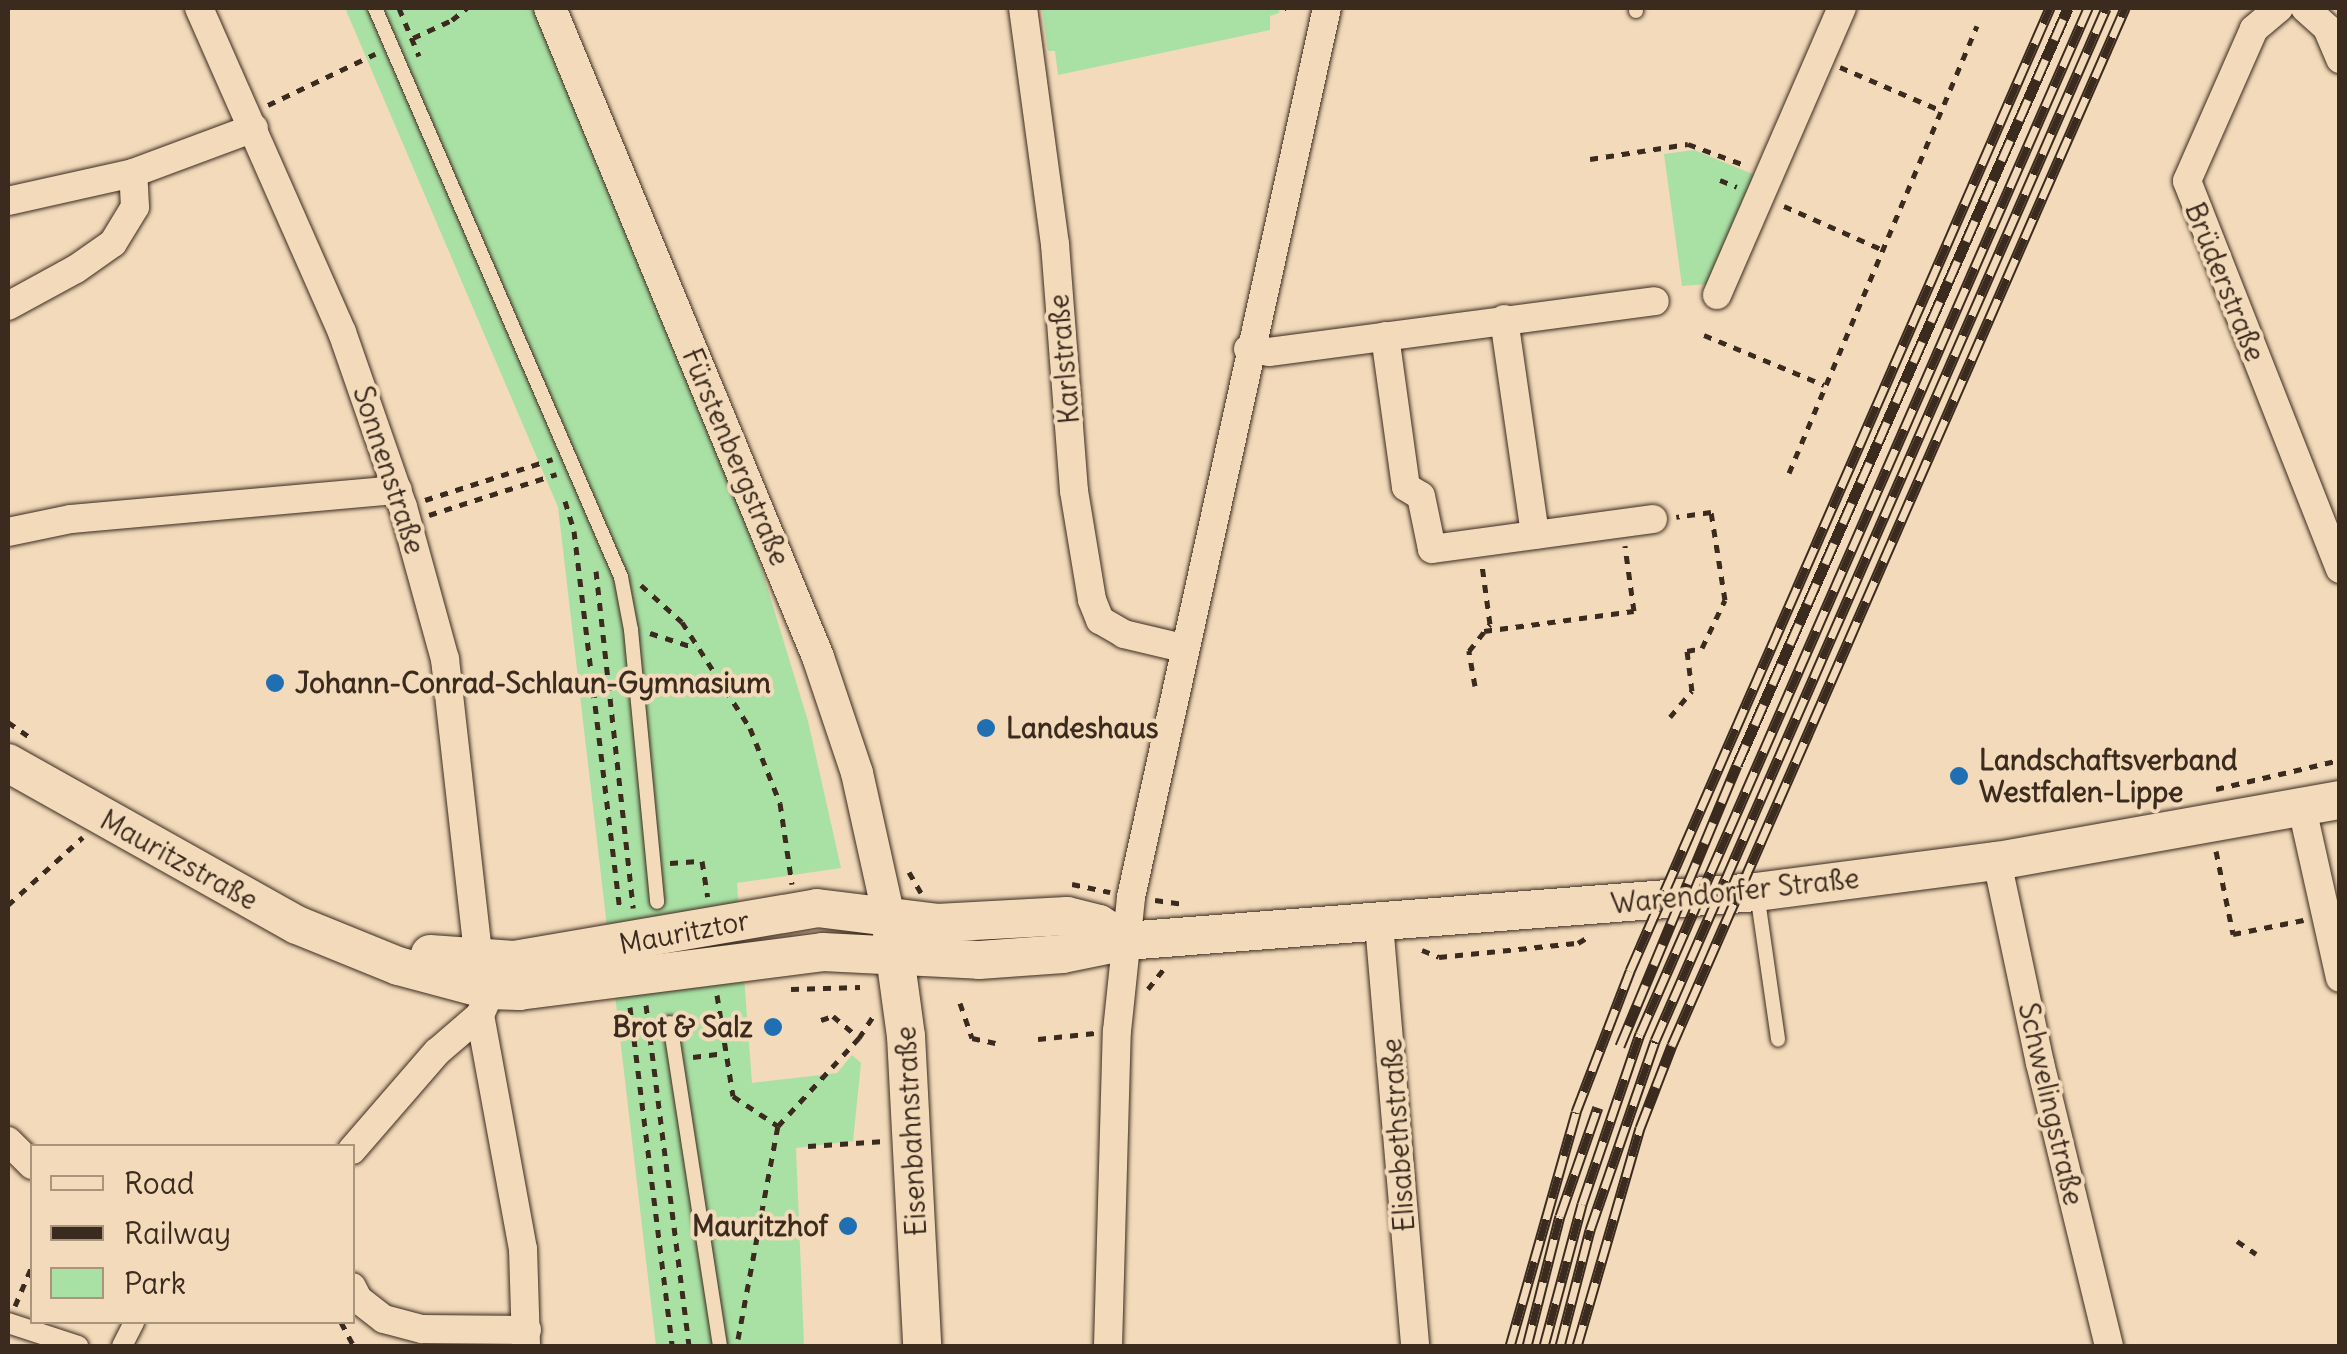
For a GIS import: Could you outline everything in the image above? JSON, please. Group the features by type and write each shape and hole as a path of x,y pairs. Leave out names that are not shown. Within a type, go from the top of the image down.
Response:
{"main road":[{"name":"Mauritzstraße","path":"8,764 280,917 482,988"},
{"name":"Warendorfer Straße","path":"1126,941 1757,892 1997,861 2340,800"},
{"name":"Mauritztor","path":"482,988 624,944 794,910 848,910 937,923 1068,916 1100,924 1126,941"},
{"name":"Eisenbahnstraße","path":"889,917 912,1140 922,1346"},
{"name":"Mauritztor","path":"482,988 546,989 823,952 956,961 1047,955 1126,941"}],"street":[{"name":"Sonnenstraße","path":"199,8 342,332 403,506 445,660 482,988 523,1249 527,1339"},
{"name":"Fürstenbergstraße","path":"550,8 818,657 857,773 889,917"},
{"name":"Karlstraße","path":"1023,8 1054,244 1074,491 1092,600 1100,620 1124,634 1184,648"},
{"path":"1108,1346 1117,1031 1130,897 1248,350 1327,8"},
{"path":"1718,295 1755,186 1842,8"},
{"name":"Brüderstraße","path":"2279,8 2254,29 2186,182 2340,569"},
{"path":"2305,8 2327,28 2340,59"},
{"path":"8,201 133,173 254,128"},
{"path":"8,306 76,270 113,243 135,207 133,173"},
{"path":"1248,350 1269,352 1656,301"},
{"path":"1504,319 1535,535"},
{"path":"1385,336 1406,488 1421,496 1432,549 1653,520"},
{"path":"8,532 71,519 304,502 403,506"},
{"path":"2302,808 2340,978"},
{"name":"Schwelingstraße","path":"1997,861 2040,1062 2109,1346"},
{"name":"Elisabethstraße","path":"1379,924 1414,1346"},
{"path":"355,1147 437,1052 482,988"},
{"path":"8,1142 30,1164"},
{"path":"355,1292 384,1319 422,1329 527,1339"},
{"path":"8,1324 78,1346"}],"lane":[{"path":"374,8 616,561 631,630 656,902"},
{"path":"1757,892 1778,1038"},
{"path":"670,1023 720,1346"}],"path":[{"path":"399,8 412,38 452,20 466,8"},
{"path":"1789,473 1977,26"},
{"path":"254,128 254,111 392,47"},
{"path":"1819,58 1941,111"},
{"path":"1590,159 1688,144 1755,186 1882,248"},
{"path":"1720,180 1755,186"},
{"path":"1704,334 1824,386"},
{"path":"550,460 574,531 622,924"},
{"path":"403,506 550,460 570,462"},
{"path":"403,506 555,474 570,462"},
{"path":"1653,520 1711,512 1724,600 1702,648 1687,651 1692,691 1670,717"},
{"path":"1484,631 1634,611 1622,524"},
{"path":"1474,686 1469,650 1490,624 1479,542"},
{"path":"595,562 634,921"},
{"path":"638,583 682,622 750,728 780,803 792,887"},
{"path":"631,630 699,649"},
{"path":"2209,794 2234,782 2340,760"},
{"path":"8,905 86,835"},
{"path":"2216,852 2232,934 2326,916"},
{"path":"674,863 702,861 706,890"},
{"path":"1075,884 1130,897"},
{"path":"1162,901 1197,906"},
{"path":"717,995 733,1096 778,1126"},
{"path":"960,1003 972,1038 995,1043"},
{"path":"646,1005 690,1346"},
{"path":"630,1007 672,1346"},
{"path":"822,1020 833,1016 859,1038"},
{"path":"736,1346 778,1126 859,1038 868,1021"},
{"path":"1038,1039 1117,1031"},
{"path":"701,1056 725,1053"},
{"path":"808,1146 912,1140"},
{"path":"2237,1242 2256,1254"},
{"path":"8,1324 30,1271"},
{"path":"342,1324 354,1346"}],"green space":[{"path":"345,8 536,8 739,495 808,721 841,868 737,883 752,1083 837,1073 852,1055 861,1063 853,1141 796,1148 804,1346 656,1346 558,507"},
{"path":"1042,8 1280,8 1279,13 1270,16 1270,30 1058,75 1055,51 1048,51"},
{"path":"1694,150 1755,175 1708,284 1682,286 1664,154"}],"railway":[{"path":"1510,1346 1576,1112 1630,971 2050,8"},
{"path":"1620,1046 1737,765 2068,8"},
{"path":"1544,1346 1582,1204 1640,1034 2088,8"},
{"path":"1560,1346 1590,1230 1655,1041 2106,8"},
{"path":"1577,1346 1640,1128 1672,1045 2125,8"},
{"path":"1527,1346 1560,1216 1598,1107"}],"place":[{"name":"Johann-Conrad-Schlaun-Gymnasium","path":"275,683"},
{"name":"Landeshaus","path":"986,728"},
{"name":"Landschaftsverband Westfalen-Lippe","path":"1959,776"},
{"name":"Brot & Salz","path":"773,1027"},
{"name":"Mauritzhof","path":"848,1226"}]}
